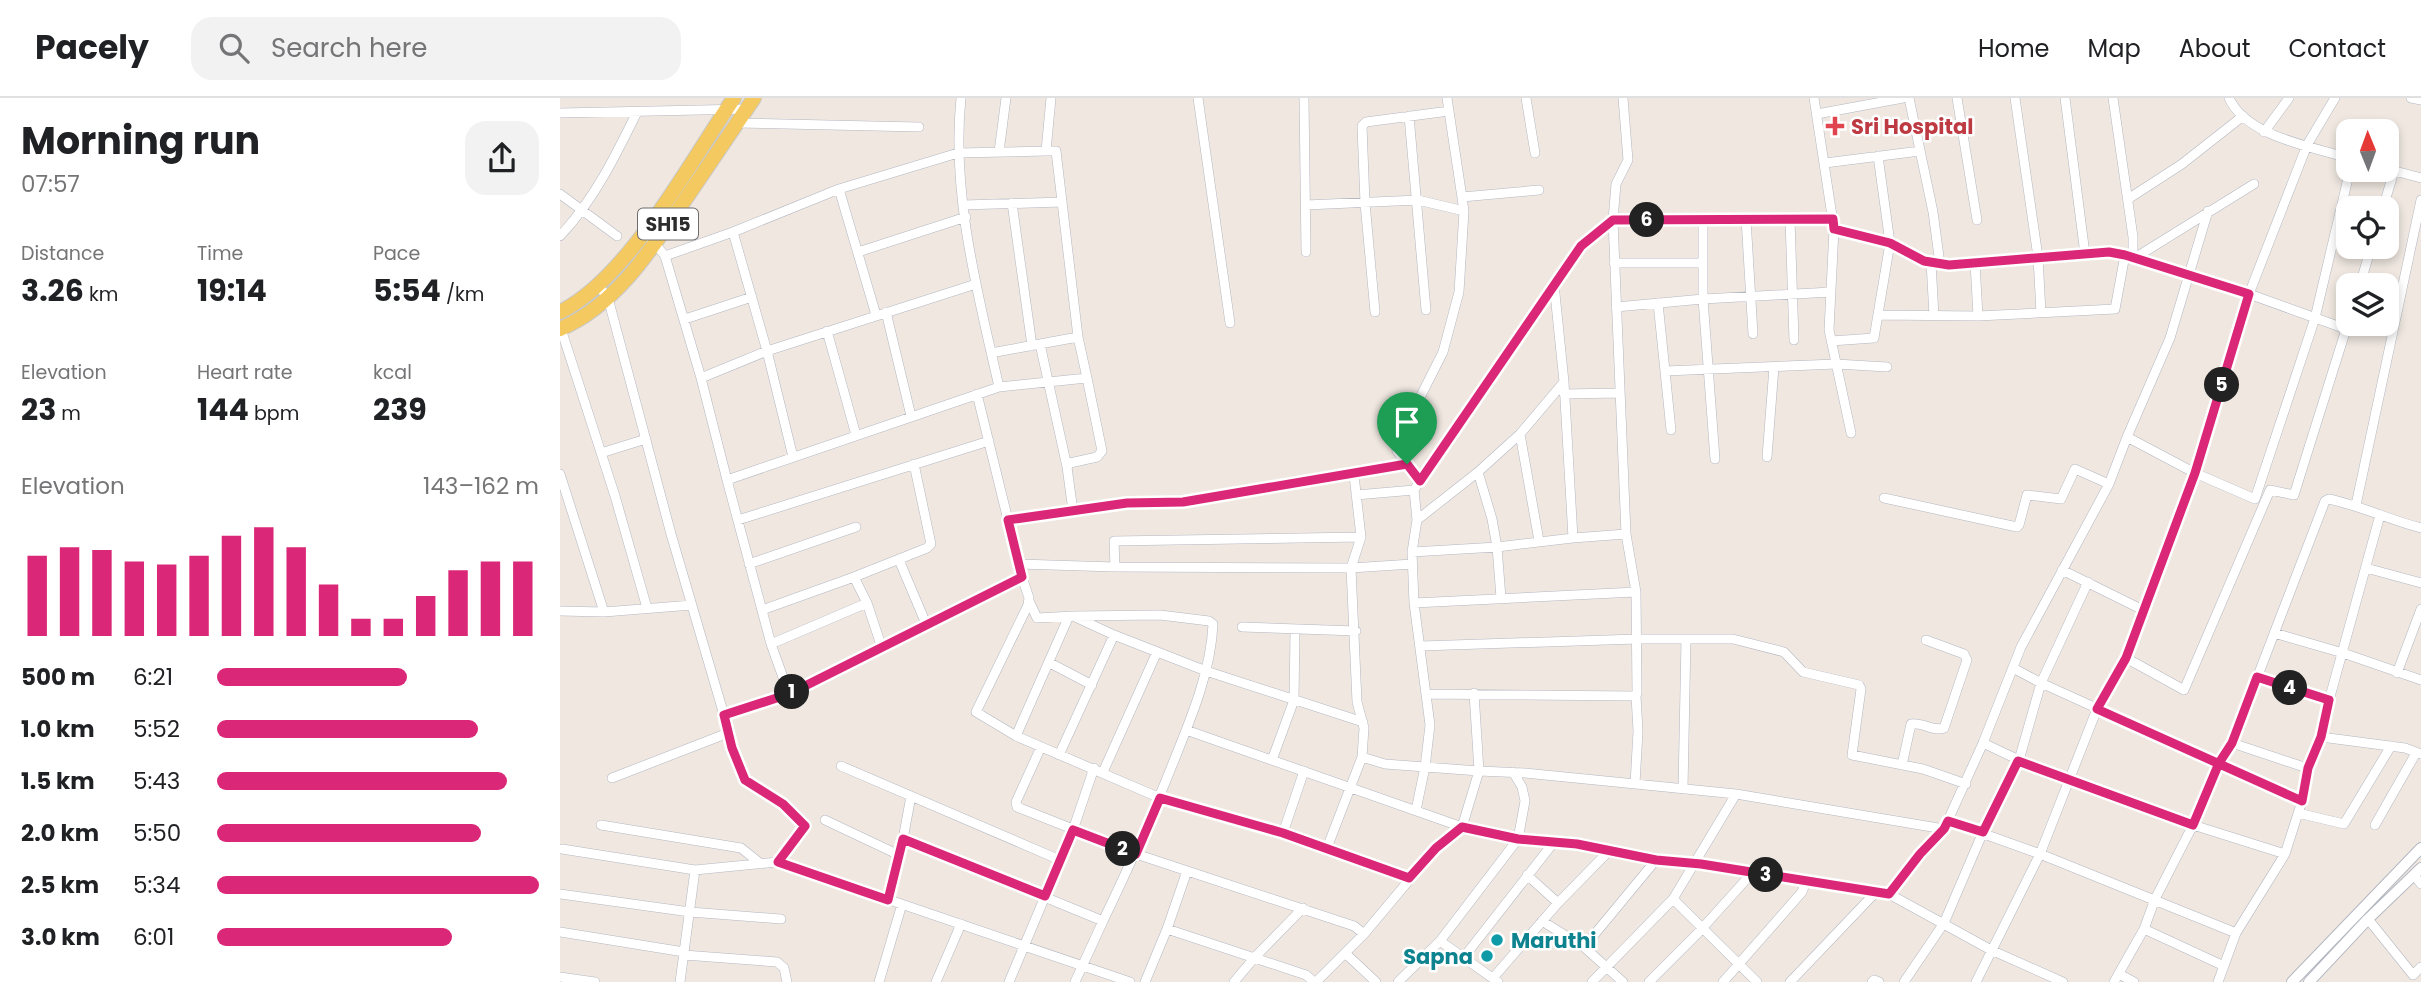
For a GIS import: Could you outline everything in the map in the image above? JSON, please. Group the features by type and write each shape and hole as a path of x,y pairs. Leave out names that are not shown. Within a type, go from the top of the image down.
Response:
{"main road":[{"name":"SH15","path":"561,329 575,323 608,298 655,244 751,103"},
{"name":"SH15","path":"560,312 575,304 598,285 645,231 729,104"}],"street":[{"path":"961,98 958,153 964,205 976,284 999,387"},
{"path":"999,152 1006,98"},
{"path":"1046,151 1051,98"},
{"path":"1198,98 1230,323"},
{"path":"1304,98 1306,252"},
{"path":"1526,98 1535,153"},
{"path":"1623,98 1628,160 1615,189 1613,220 1626,534 1636,592 1638,731 1634,784"},
{"path":"1814,98 1834,224 1829,330 1851,433"},
{"path":"1817,114 1903,98"},
{"path":"1909,98 1938,239 1934,316"},
{"path":"1957,98 1977,220"},
{"path":"2015,98 2038,257 2040,313"},
{"path":"2065,98 2085,254"},
{"path":"1878,315 1978,316 2115,309 2129,257 2128,199 2113,98"},
{"path":"2229,98 2234,109 2264,132 2336,154"},
{"path":"2264,132 2288,98"},
{"path":"1976,982 2040,854 2097,709 2126,658 2195,473 2249,294 2307,145 2334,98"},
{"path":"2411,98 2421,100"},
{"path":"1420,481 1396,451 1397,439 1446,344 1459,292 1464,211 1449,111 1451,99"},
{"path":"560,113 637,112 751,103"},
{"path":"1375,312 1365,202 1362,126 1366,122 1449,111"},
{"path":"560,236 582,211 614,158 637,112"},
{"path":"1409,116 1426,310"},
{"path":"2128,199 2182,164 2243,116"},
{"path":"737,123 919,127"},
{"path":"665,256 839,189 958,153 1056,151 1077,337 1102,451 1097,457 1070,463 1068,467"},
{"path":"1825,163 1920,151"},
{"path":"1831,341 1874,338 1890,243 1878,156"},
{"path":"2399,172 2421,178"},
{"path":"2127,437 2195,473 2255,499 2315,318 2347,182"},
{"path":"2129,257 2254,184"},
{"path":"839,189 881,314 911,416"},
{"path":"1462,197 1539,190"},
{"path":"560,194 617,236"},
{"path":"1306,205 1418,200 1464,211"},
{"path":"2356,505 2421,200"},
{"path":"964,205 1062,202"},
{"path":"1012,203 1036,345 1049,382 1068,467 1073,511"},
{"path":"1889,894 1946,825 1966,784 2013,668 2109,484 2170,338 2208,211"},
{"path":"858,252 966,217"},
{"path":"1703,219 1703,299 1715,459"},
{"path":"1746,219 1753,334"},
{"path":"1790,219 1794,340"},
{"path":"1416,810 1430,725 1414,603 1412,552 1417,520 1414,490 1581,246 1613,220 1790,219 1834,224 1890,243 1924,261 1936,263 1975,263 2109,252 2336,323"},
{"path":"645,231 665,256 685,319 771,644 789,694"},
{"path":"733,232 767,351 793,457"},
{"path":"1615,263 1703,262"},
{"path":"1975,263 1978,316"},
{"path":"701,378 767,351 976,284"},
{"path":"1554,284 1564,382 1573,538"},
{"path":"598,285 608,298 732,748 745,780 783,804 805,826 778,862"},
{"path":"1616,307 1831,292"},
{"path":"685,319 752,297"},
{"path":"1658,303 1671,430"},
{"path":"561,329 647,608"},
{"path":"827,331 856,435"},
{"path":"2126,658 2184,690 2270,490 2294,495 2344,336"},
{"path":"991,353 1077,337"},
{"path":"1665,371 1836,364 1887,367"},
{"path":"1767,457 1774,367"},
{"path":"727,480 999,387 1087,378"},
{"path":"1417,520 1478,472 1520,434 1564,382"},
{"path":"1564,394 1620,393"},
{"path":"977,394 1022,577 1036,618 1160,615 1211,621 1213,628 1206,671 1160,798 1075,982"},
{"path":"1520,434 1539,541"},
{"path":"601,453 646,439"},
{"path":"738,520 989,441"},
{"path":"762,610 927,548 932,541 914,464"},
{"path":"1008,520 1127,503 1183,502 1407,464"},
{"path":"1884,498 2017,527 2020,525 2027,495 2061,499 2074,469 2109,484"},
{"path":"1478,472 1493,519 1501,598"},
{"path":"560,474 564,504 604,612"},
{"path":"1326,848 1362,757 1363,722 1357,702 1356,631 1351,568 1361,537 1354,475"},
{"path":"1356,495 1414,490"},
{"path":"2134,982 2117,978 2144,929 2155,899 2193,825 2219,763 2232,743 2325,501 2329,499 2356,505 2421,528"},
{"path":"2218,982 2236,933 2285,854 2302,801 2308,768 2321,737 2379,515"},
{"path":"749,564 856,527"},
{"path":"1412,552 1497,547 1626,534"},
{"path":"1115,567 1114,541 1361,537"},
{"path":"899,560 927,626"},
{"path":"1019,564 1351,568 1412,564"},
{"path":"2366,568 2421,583"},
{"path":"2062,570 2143,610"},
{"path":"854,577 867,603 883,648"},
{"path":"724,715 789,694 1022,577"},
{"path":"1904,982 1944,923 1983,832 2018,761 2041,683 2088,582"},
{"path":"1414,603 1636,592"},
{"path":"1029,601 976,712 1016,736 1160,798 1283,833 1409,878"},
{"path":"771,644 867,603"},
{"path":"560,611 604,612 692,605"},
{"path":"2397,673 2421,610"},
{"path":"1071,616 1206,671 1363,722"},
{"path":"1016,736 1071,616"},
{"path":"1242,627 1356,631"},
{"path":"1272,760 1294,700 1295,630"},
{"path":"2274,633 2421,680"},
{"path":"1059,755 1114,635"},
{"path":"1421,646 1637,639 1746,641 1784,652 1801,671 1859,685 1861,689 1852,755 1923,769 1966,784"},
{"path":"1683,789 1686,639"},
{"path":"1902,765 1911,724 1939,730 1944,728 1968,658 1964,654 1926,640"},
{"path":"1009,982 1098,770 1157,652"},
{"path":"1049,663 1092,685"},
{"path":"2013,668 2097,709 2302,801"},
{"path":"2257,677 2329,700"},
{"path":"1167,929 1306,975 1315,982 1364,934 1436,848 1462,827 1479,771 1474,693"},
{"path":"1427,694 1636,696"},
{"path":"1186,730 1462,827 1518,839 1577,844 1656,860 1701,864 1889,894 1991,950 2063,982"},
{"path":"612,778 728,733"},
{"path":"2321,737 2391,746 2419,753 2375,825"},
{"path":"1983,743 2018,761 2193,825 2285,854"},
{"path":"2232,743 2308,768"},
{"path":"2298,813 2344,824 2391,746"},
{"path":"1041,747 1016,806 1136,854 1353,926 1364,934"},
{"path":"1362,757 1385,764 1513,772 1737,794 1983,832 2236,933"},
{"path":"841,766 1060,860"},
{"path":"1283,833 1304,771"},
{"path":"1398,982 1440,941 1518,839 1525,801 1522,788 1513,772"},
{"path":"1592,982 1673,899 1737,794"},
{"path":"888,900 911,796"},
{"path":"825,820 899,855"},
{"path":"601,825 741,848 761,864"},
{"path":"903,839 1103,921"},
{"path":"1464,957 1554,842"},
{"path":"2292,982 2421,848"},
{"path":"562,849 695,870 778,862 1130,982"},
{"path":"1440,941 1495,980 1542,921 1609,851"},
{"path":"1584,947 1656,860"},
{"path":"680,982 695,870"},
{"path":"1145,982 1187,871"},
{"path":"1649,982 1752,873"},
{"path":"1527,874 1558,903"},
{"path":"2313,981 2368,919 2419,876"},
{"path":"1723,982 1802,892 1806,882"},
{"path":"1790,982 1875,892"},
{"path":"560,894 690,912 781,919"},
{"path":"1673,899 1757,982"},
{"path":"879,982 902,904"},
{"path":"1234,982 1303,908"},
{"path":"2368,919 2413,975 2421,967"},
{"path":"1542,921 1584,947 1623,982"},
{"path":"936,982 961,924"},
{"path":"2144,929 2224,966"},
{"path":"560,932 684,954 777,962 784,968 787,982"},
{"path":"1345,953 1376,982"},
{"path":"560,977 594,982"},
{"path":"1872,982 1879,982"}],"place":[{"name":"Sri Hospital","path":"1835,126"},
{"name":"Maruthi","path":"1497,940"},
{"name":"Sapna","path":"1487,956"}],"route":[{"path":"1407,464 1183,502 1127,503 1008,520 1022,577 789,694 724,715 732,748 745,780 783,804 805,826 778,862 888,900 903,839 1045,896 1073,830 1136,854 1160,798 1283,833 1409,878 1436,848 1462,827 1518,839 1577,844 1656,860 1701,864 1889,894 1948,821 1983,832 2018,761 2193,825 2219,763 2232,743 2257,677 2329,700 2321,737 2308,768 2302,801 2219,763 2097,709 2126,658 2195,473 2249,294 2109,252 1940,264 1924,261 1890,243 1834,229 1833,219 1613,220 1581,246 1420,481 1407,464"}]}
